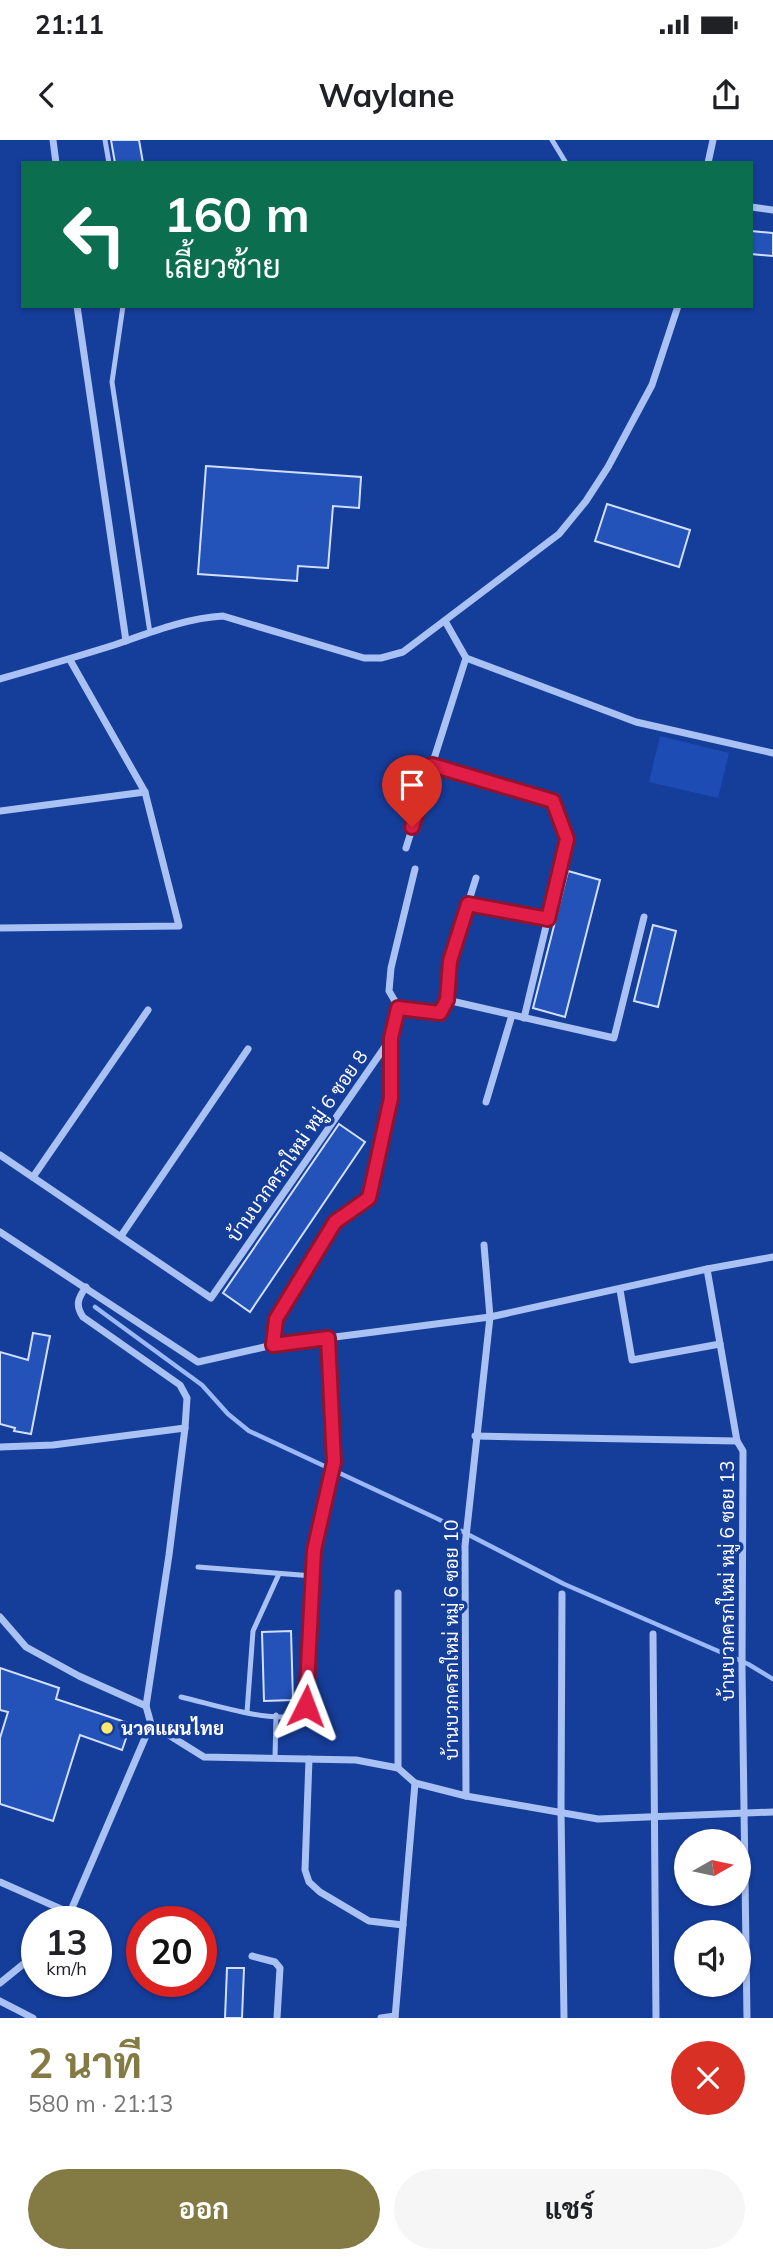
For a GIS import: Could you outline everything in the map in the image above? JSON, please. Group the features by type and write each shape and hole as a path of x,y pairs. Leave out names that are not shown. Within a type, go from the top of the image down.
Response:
{"street":[{"path":"53,140 56,161"},
{"path":"708,161 713,140"},
{"path":"753,207 773,210"},
{"path":"77,308 126,641"},
{"path":"0,679 70,660 193,620 223,617 365,658 381,658 404,652 559,534 586,501 608,467 652,385 677,308"},
{"path":"445,621 466,658 636,722 773,753"},
{"path":"406,848 466,658"},
{"path":"0,928 179,926 145,792 70,660"},
{"path":"432,765 553,801 567,839 524,1017"},
{"path":"0,811 145,792"},
{"path":"415,869 391,968 389,990 398,1008 440,1013 447,1000 450,961 476,878"},
{"path":"468,904 548,919"},
{"path":"447,1000 614,1038 644,917"},
{"name":"บ้านบวกครกใหม่ หมู่ 6 ซอย 8","path":"121,1236 211,1298 391,1038 398,1008"},
{"path":"33,1177 148,1010"},
{"path":"486,1102 512,1015"},
{"path":"273,1345 276,1319 335,1222 369,1198 391,1098 391,1038"},
{"path":"0,1155 121,1236 248,1049"},
{"path":"0,1233 198,1362 273,1345 490,1317 773,1257"},
{"name":"บ้านบวกครกใหม่ หมู่ 6 ซอย 10","path":"466,1797 465,1552 475,1436 490,1317 484,1245"},
{"name":"บ้านบวกครกใหม่ หมู่ 6 ซอย 13","path":"707,1269 737,1441 743,1451 741,1668 747,2018"},
{"path":"73,1906 151,1724 146,1706 169,1555 187,1398 180,1385 83,1317 78,1310 78,1298 86,1287"},
{"path":"621,1290 632,1360 720,1344"},
{"path":"0,1447 53,1445 185,1428"},
{"path":"475,1436 737,1441"},
{"path":"398,1593 398,1768"},
{"path":"562,1594 564,2018"},
{"path":"0,1616 26,1647 79,1676 146,1706"},
{"path":"653,1634 656,2018"},
{"path":"151,1724 204,1757 356,1760 398,1768 415,1783 466,1797 598,1819 773,1812"},
{"path":"309,1759 305,1870 309,1882 320,1892 369,1921 403,1925"},
{"path":"381,2018 395,2017 415,1783"},
{"path":"0,1882 54,1906"},
{"path":"252,1956 275,1962 280,1968 277,2018"},
{"path":"0,1983 21,1966"},
{"path":"0,2001 33,2018"}],"lane":[{"path":"105,140 109,161"},
{"path":"552,140 565,161"},
{"path":"123,308 112,382 149,633"},
{"path":"181,1697 247,1712 276,1715 295,1716 306,1706 314,1550 334,1462 328,1338"},
{"path":"198,1567 313,1576"},
{"path":"247,1712 253,1631 279,1574"},
{"path":"275,1758 276,1715"}],"shaded area":[{"path":"660,736 729,753 718,798 649,782"}],"building":[{"path":"111,140 139,140 143,161 115,161"},
{"path":"753,231 773,233 773,256 753,254"},
{"path":"206,466 361,477 359,508 333,506 328,568 298,566 297,581 198,574"},
{"path":"607,504 690,530 679,567 595,541"},
{"path":"568,871 600,880 565,1017 533,1008"},
{"path":"653,925 676,931 658,1007 634,1001"},
{"path":"339,1124 365,1142 250,1312 223,1293"},
{"path":"33,1333 50,1336 31,1434 14,1431 15,1428 0,1424 0,1352 28,1360"},
{"path":"291,1631 293,1700 264,1701 262,1632"},
{"path":"0,1668 59,1688 56,1699 131,1724 122,1750 80,1735 53,1821 0,1804 0,1738 8,1712 0,1710"},
{"path":"227,1968 244,1968 242,2018 225,2018"}],"waterway":[{"path":"95,1307 202,1385 228,1414 249,1431 438,1519 564,1584 748,1664 773,1679"}],"place":[{"name":"นวดแผนไทย","path":"107,1728"}],"route":[{"path":"306,1706 314,1550 334,1462 328,1338 273,1345 276,1319 335,1222 369,1198 391,1098 391,1038 398,1008 440,1013 447,1000 450,961 468,904 548,919 567,839 553,801 432,765 412,827"}]}
